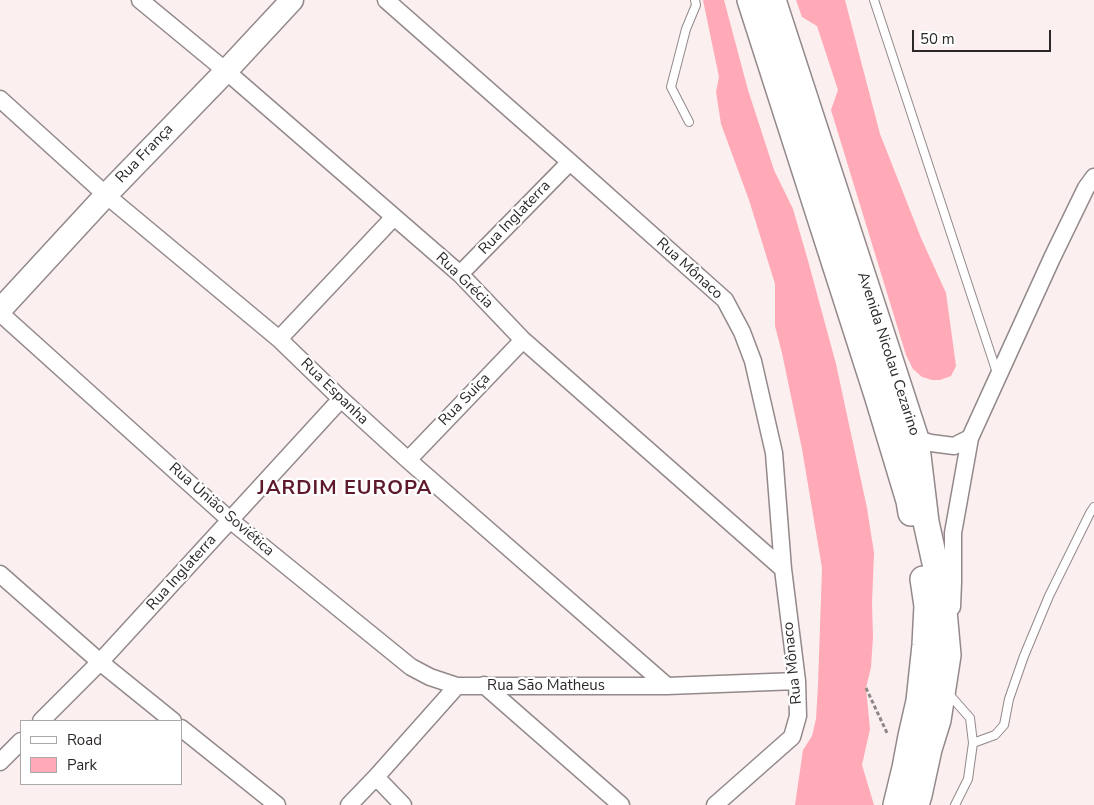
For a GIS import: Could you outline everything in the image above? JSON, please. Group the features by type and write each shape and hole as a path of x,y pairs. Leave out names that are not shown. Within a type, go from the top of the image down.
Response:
{"main road":[{"name":"Avenida Nicolau Cezarino","path":"750,0 909,501 927,606 927,616 919,701 896,805"},
{"name":"Avenida Nicolau Cezarino","path":"773,0 916,439 926,522 938,581 944,600 948,655 938,720 916,805"}],"street":[{"name":"Rua Grécia","path":"140,0 226,71 460,274 523,340 783,568"},
{"name":"Rua França","path":"0,311 106,195 292,0"},
{"name":"Rua Mônaco","path":"386,0 725,300 742,332 753,361 774,453 783,568 797,681 798,716 792,737 715,805"},
{"name":"Rua Espanha","path":"0,99 106,195 279,339 341,400 408,460 667,686"},
{"name":"Rua Inglaterra","path":"460,274 570,162"},
{"path":"948,655 953,582 953,533 970,438 1052,258 1086,188 1094,177"},
{"path":"279,339 394,217"},
{"name":"Rua União Soviética","path":"0,311 230,520 411,667 430,677 457,686"},
{"name":"Rua Suiça","path":"408,460 523,340"},
{"name":"Rua Inglaterra","path":"42,720 100,662 341,400"},
{"path":"916,439 954,446 970,438"},
{"path":"0,574 100,662 172,720"},
{"name":"Rua São Matheus","path":"457,686 667,686 797,681"},
{"path":"484,685 621,805"},
{"path":"349,805 457,686"},
{"path":"182,729 277,805"},
{"path":"0,762 20,741"},
{"path":"376,777 404,805"}],"lane":[{"path":"689,122 671,87 686,29 696,5 695,0"},
{"path":"874,0 998,377"},
{"path":"973,743 995,735 1004,725 1009,699 1024,656 1049,596 1094,507"},
{"path":"944,688 970,718 973,743 968,779 955,805"}],"path":[{"path":"866,688 889,736"}],"green space":[{"path":"703,0 724,0 748,90 774,170 793,209 836,364 867,508 874,553 873,637 871,667 866,688 870,729 862,765 874,805 795,805 803,750 812,736 816,719 822,568 802,449 775,326 775,284 749,200 721,124 716,92 719,77"},
{"path":"796,0 845,0 880,134 921,238 946,293 956,366 951,376 940,380 922,377 913,369 906,355 831,110 838,90 817,26 802,17"}],"district":[{"name":"JARDIM EUROPA","path":"345,489"}]}
